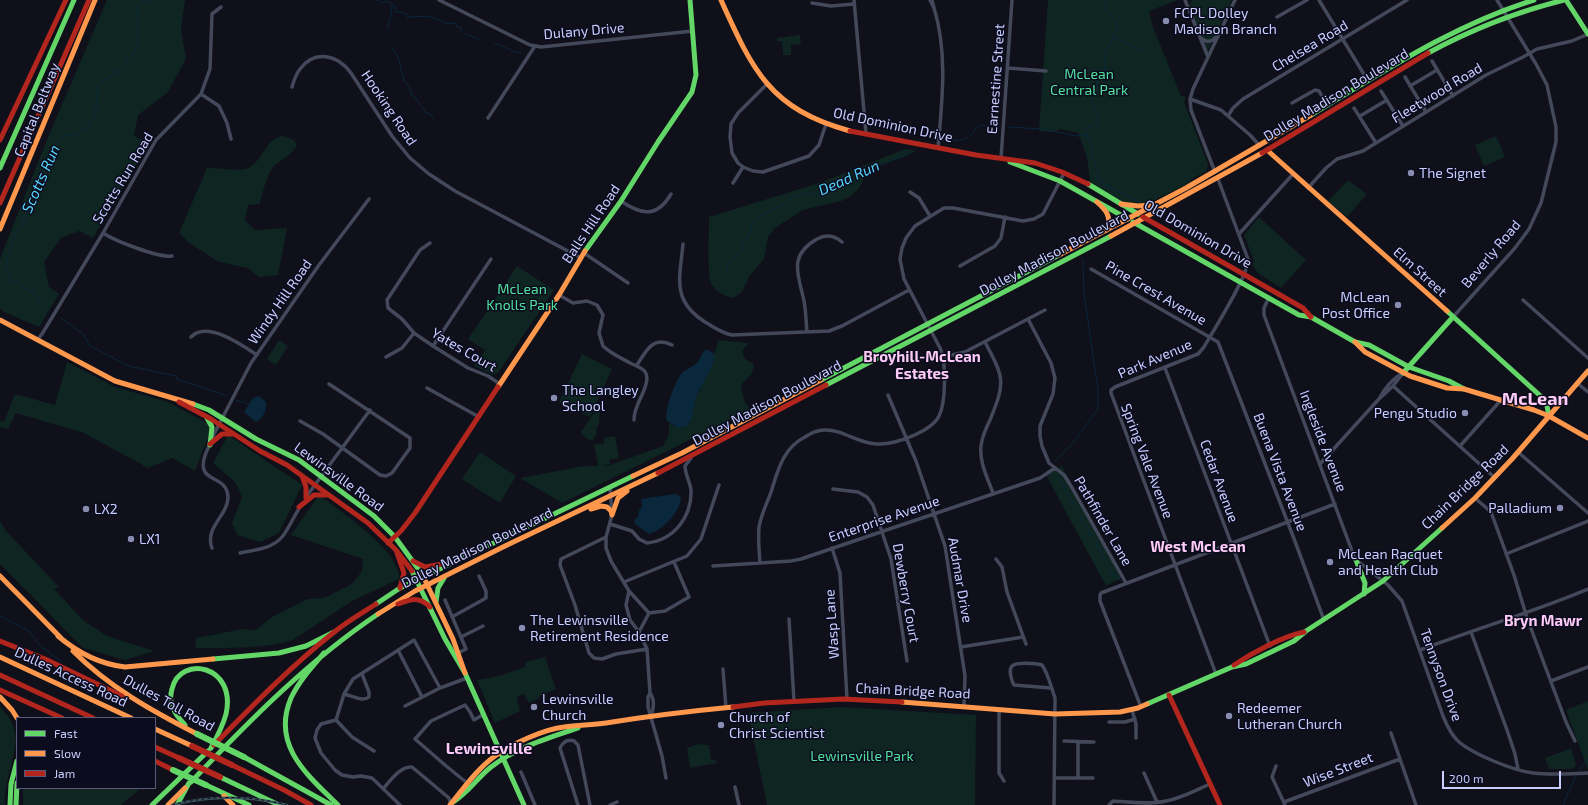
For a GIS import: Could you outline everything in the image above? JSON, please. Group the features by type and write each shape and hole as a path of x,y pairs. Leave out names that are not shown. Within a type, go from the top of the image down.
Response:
{"main road":[{"name":"Capital Beltway","path":"0,140 66,0"},
{"path":"0,168 74,0"},
{"path":"0,203 89,0"},
{"name":"Capital Beltway","path":"0,229 95,0"},
{"name":"Balls Hill Road","path":"388,543 416,513 559,295 582,256 621,201 693,88 696,75 690,0"},
{"name":"Old Dominion Drive","path":"721,0 750,59 767,84 789,105 808,116 826,124 866,134 1001,159 1030,162 1064,173 1303,308 1311,317 1355,342 1365,352 1403,373 1447,388 1464,389"},
{"name":"Dolley Madison Boulevard","path":"152,805 283,675 334,632 400,588 682,453 1138,214 1260,146 1448,33 1503,10 1534,0"},
{"path":"1565,0 1588,34"},
{"name":"Dolley Madison Boulevard","path":"168,805 254,716 292,680 349,633 385,609 428,584 696,454 1161,210 1218,179 1438,47 1478,27 1507,16 1565,0"},
{"name":"Elm Street","path":"1267,150 1536,391 1546,401 1549,416"},
{"name":"Old Dominion Drive","path":"1001,159 1036,170 1060,181 1299,315 1311,317"},
{"path":"1218,179 1218,174 1224,167"},
{"path":"1202,187 1213,177 1215,172"},
{"path":"0,234 12,202"},
{"path":"1098,202 1110,216 1110,222 1107,230"},
{"path":"1121,204 1138,206 1155,204"},
{"path":"1158,225 1157,218 1161,210"},
{"name":"Beverly Road","path":"1403,373 1453,317"},
{"name":"Lewinsville Road","path":"0,320 115,381 197,405 221,421 239,436 301,475 368,523 396,550 418,579 444,639 466,675"},
{"name":"Old Dominion Drive","path":"1355,342 1369,345 1409,367 1450,381 1464,389 1549,416 1588,438"},
{"name":"Chain Bridge Road","path":"450,805 467,783 484,765 501,751 554,729 651,716 794,701 847,699 964,706 1055,714 1114,713 1141,707 1232,667 1246,664 1274,651 1297,639 1306,631 1383,581 1475,498 1518,452 1588,371"},
{"name":"Lewinsville Road","path":"171,398 201,414 221,421 292,457 374,516 395,537 424,576 458,653 466,675"},
{"path":"201,414 210,420 212,426 213,431 210,445"},
{"path":"210,445 219,435 223,433 239,436"},
{"path":"301,475 306,487 306,498"},
{"path":"612,515 616,501 620,496 648,478"},
{"path":"299,507 314,495 330,496"},
{"path":"571,515 601,505 609,507 612,515"},
{"path":"396,550 404,575 400,588"},
{"path":"1356,560 1365,584 1364,594"},
{"path":"414,561 422,566 428,567 454,561"},
{"path":"436,602 438,588 447,575"},
{"name":"Dulles Toll Road","path":"0,576 87,665 121,692 150,710 244,757 330,805"},
{"path":"385,609 416,598 423,600 430,607"},
{"name":"Chain Bridge Road","path":"1232,667 1244,658 1294,634 1306,631"},
{"path":"58,636 93,660 107,665 125,667 279,654 306,646 334,632"},
{"path":"0,640 45,659 150,710"},
{"path":"324,653 301,680 291,697 286,711 284,726 289,746 296,761 313,781 338,805"},
{"name":"Dulles Access Road","path":"0,657 129,717"},
{"path":"196,733 182,722 174,713 170,703 170,692 174,682 181,675 190,670 200,668 210,671 219,677 225,686 228,698 224,720 211,748"},
{"name":"Dulles Access Road","path":"0,675 91,717"},
{"path":"466,675 524,805"},
{"path":"0,690 60,717"},
{"path":"1169,695 1220,805"},
{"path":"0,698 12,710 16,717"},
{"name":"Chain Bridge Road","path":"450,805 460,799 484,773 504,758 564,732 585,726"},
{"path":"156,729 284,790 311,805"},
{"path":"156,747 279,805"},
{"path":"156,762 249,805"},
{"path":"10,805 11,784 16,765"},
{"path":"177,805 189,784"},
{"path":"209,786 224,796 233,805"},
{"path":"16,805 17,789"}],"street":[{"name":"Dulany Drive","path":"439,0 535,46 567,45 693,31"},
{"path":"931,0 938,25 943,55 938,148"},
{"name":"Earnestine Street","path":"1001,159 1012,0"},
{"path":"1185,0 1208,57"},
{"path":"1215,172 1191,110 1190,99 1235,0"},
{"path":"1277,16 1307,0"},
{"path":"1319,0 1368,81"},
{"name":"Chelsea Road","path":"1228,116 1233,108 1243,99 1407,0"},
{"name":"Beverly Road","path":"1453,317 1521,241 1531,225 1542,199 1556,146 1557,130 1547,85 1530,53 1497,0"},
{"path":"812,4 831,6 854,2 866,134"},
{"name":"Scotts Run Road","path":"38,339 103,233 156,140 201,94 210,69 212,14 221,7"},
{"name":"Fleetwood Road","path":"1308,188 1326,168 1337,159 1360,152 1376,143 1486,75 1537,49 1569,42 1588,34"},
{"path":"1199,37 1208,42 1217,37"},
{"path":"488,118 535,46"},
{"name":"Hooking Road","path":"292,87 299,70 312,59 323,57 339,60 351,73 392,136 420,167 455,191 582,256"},
{"path":"1432,61 1453,96"},
{"path":"1008,68 1046,71"},
{"path":"1410,86 1437,70"},
{"path":"1405,77 1426,112"},
{"path":"767,84 738,112 731,124 730,137 732,153 738,163 743,167 753,171 763,172 809,156 819,144 826,124"},
{"path":"1292,103 1315,90 1319,91 1327,106"},
{"path":"1382,91 1403,126"},
{"path":"201,94 219,106 227,122 231,139"},
{"path":"1190,99 1216,108 1228,116 1260,146"},
{"path":"1360,116 1387,100"},
{"path":"1354,108 1376,143"},
{"path":"734,183 743,167"},
{"path":"760,563 759,534 761,520 781,462 791,446 812,433 825,430 836,431 862,442 876,444 890,443 906,438 928,428 941,411 944,369 943,357 909,290 901,267 902,248 912,228 941,209 950,208 1026,221 1039,217 1044,211 1064,173"},
{"path":"1238,234 1293,174"},
{"path":"1218,179 1248,261 1241,282"},
{"path":"910,192 919,198 930,216"},
{"path":"621,201 636,210 650,212 663,206 671,194"},
{"name":"Windy Hill Road","path":"212,548 210,535 226,506 228,497 224,486 207,474 204,468 203,458 239,384 257,355 319,265 369,199"},
{"path":"960,266 995,246 1001,238 1004,217"},
{"path":"103,233 112,238 159,256 172,256"},
{"path":"807,332 805,302 797,276 799,259 804,250 821,237 829,236 837,238 842,242"},
{"name":"Yates Court","path":"430,243 420,250 386,303 388,308 402,319 414,333 433,346 468,368 488,376 500,384"},
{"path":"683,244 680,289 684,302 696,316 720,331 732,335 807,332 834,329 909,290"},
{"path":"582,256 628,282"},
{"path":"433,346 491,259"},
{"name":"Pine Crest Avenue","path":"1091,269 1210,336"},
{"name":"Park Avenue","path":"1111,391 1115,387 1197,355 1203,349 1241,282"},
{"path":"559,295 573,303 587,301 597,305 603,315 599,333 603,346 629,362 637,365 645,372 647,379 644,392 635,409 634,420"},
{"name":"Ingleside Avenue","path":"1269,297 1264,308 1264,315 1356,560"},
{"path":"1523,300 1588,358"},
{"path":"943,357 965,352 1045,310"},
{"name":"Pathfinder Lane","path":"1028,319 1051,363 1054,372 1054,390 1040,430 1044,451 1049,463 1064,475 1126,583"},
{"path":"191,337 200,332 214,333 233,339 257,355"},
{"path":"386,357 402,348 414,333"},
{"name":"Buena Vista Avenue","path":"1210,336 1217,341 1221,347 1324,620"},
{"path":"637,365 649,347 655,343 662,341 672,345"},
{"path":"985,342 997,366 1001,378 999,398 984,434 981,446 982,460 993,493"},
{"name":"Cedar Avenue","path":"1165,368 1270,646"},
{"name":"Beverly Road","path":"1378,400 1396,376 1403,373"},
{"name":"Beverly Road","path":"1320,464 1378,400 1394,386 1403,373"},
{"path":"1577,383 1588,392"},
{"path":"300,421 324,434 380,475 386,476 392,473 410,448 410,438 329,384"},
{"path":"1394,386 1494,477"},
{"path":"427,388 479,416"},
{"name":"Spring Vale Avenue","path":"1111,391 1216,674"},
{"name":"Audmar Drive","path":"888,395 916,461 945,546 965,676 964,706"},
{"path":"1460,446 1500,400"},
{"path":"240,553 268,547 277,542 285,533 299,507 320,477 370,410"},
{"path":"1518,452 1588,513"},
{"path":"610,524 632,531 639,539 647,543 676,531 683,521 690,499 690,484 685,466 696,454"},
{"name":"Enterprise Avenue","path":"713,566 798,560 1046,475 1055,468"},
{"path":"624,582 687,556 701,539 719,485"},
{"path":"610,487 612,515 606,538 607,554 628,591 649,613"},
{"name":"Dewberry Court","path":"833,489 853,491 867,497 873,505 891,559 907,661"},
{"path":"1475,498 1491,512 1526,613 1566,722 1575,741"},
{"path":"1141,707 1100,601 1100,595 1104,591 1335,504"},
{"path":"1506,554 1588,521"},
{"path":"606,538 561,559 560,566 575,605 589,653 594,658 602,659 616,654 647,649"},
{"name":"Wasp Lane","path":"832,548 840,573 847,699"},
{"path":"996,559 1002,567 1007,592 1026,644"},
{"path":"1356,560 1383,581"},
{"path":"649,613 665,611 689,597 674,562"},
{"path":"452,617 486,598 486,591 479,576"},
{"name":"Tennyson Drive","path":"1383,581 1395,592 1402,602 1443,716 1453,735 1461,743 1476,752 1518,769 1535,773 1588,774"},
{"path":"1420,650 1526,613 1588,589"},
{"path":"628,591 626,605 630,620 639,632 647,649 650,693 653,696 654,708 651,716 666,778"},
{"path":"444,600 466,649 458,653"},
{"path":"639,632 649,613"},
{"path":"789,619 794,701"},
{"path":"460,637 483,626"},
{"path":"1470,632 1507,730 1518,769"},
{"path":"960,647 1023,637"},
{"path":"336,720 344,694 352,678 362,674 414,640 440,688"},
{"path":"398,650 422,697"},
{"path":"1051,688 1014,685 1010,670 1011,667 1026,663 1042,665 1051,688 1055,699 1054,805"},
{"path":"1551,681 1588,667"},
{"path":"723,669 726,708"},
{"path":"344,694 362,700 366,700 370,697 362,674"},
{"path":"404,706 466,675"},
{"path":"467,783 445,766 415,739 431,721 466,705 474,720 484,714"},
{"path":"1000,709 999,772 1004,781"},
{"path":"1132,710 1135,719 1136,738"},
{"path":"1109,722 1124,722 1135,719"},
{"path":"336,720 352,737 374,751"},
{"path":"336,720 327,721 321,724 317,730 315,738 321,752 335,770 342,775 353,778 361,776 372,778 400,805"},
{"path":"564,732 567,741"},
{"path":"1391,733 1416,805"},
{"path":"578,805 560,748 562,744 567,741 574,742 578,746 590,805"},
{"path":"1064,741 1094,742"},
{"path":"1078,742 1078,778"},
{"name":"Wise Street","path":"1284,804 1400,759"},
{"path":"383,789 401,769 407,766 412,767 449,798 450,805"},
{"path":"1276,766 1272,777 1284,804"},
{"path":"521,772 535,805"},
{"path":"1144,773 1157,802"},
{"path":"1054,778 1093,778"},
{"path":"1109,805 1113,801 1157,802 1182,796 1210,784"},
{"path":"735,786 739,805"},
{"path":"610,805 617,802"}],"green space":[{"path":"107,0 185,0 181,30 186,59 168,92 138,115 134,136 149,143 93,238 79,231 61,238 44,262 49,287 59,294 39,327 2,311 0,308 0,259 48,137"},
{"name":"McLean Central Park","path":"1048,0 1178,0 1149,11 1153,27 1181,96 1186,97 1184,102 1208,164 1207,171 1190,180 1191,182 1151,202 1133,206 1104,191 1090,181 1087,157 1078,133 1060,129 1055,132 1039,131"},
{"path":"1192,0 1232,0 1206,54 1189,6"},
{"path":"800,35 801,44 791,45 791,55 783,55 782,41 777,41 777,38"},
{"path":"283,136 294,140 297,145 290,154 271,170 265,184 260,204 248,205 245,220 255,230 287,228 278,275 259,277 248,268 219,262 189,243 179,233 207,168 233,170 246,169 252,166 272,141 277,137"},
{"path":"1496,136 1505,157 1484,166 1475,145"},
{"path":"905,149 916,151 902,158 881,164 871,170 859,188 851,196 841,201 803,210 775,228 768,237 764,259 749,277 742,292 733,298 720,293 715,289 711,283 709,270 709,217 822,182"},
{"path":"1348,180 1367,194 1347,217 1328,201"},
{"path":"1259,217 1306,260 1281,288 1259,274 1252,265 1254,261 1244,235"},
{"name":"McLean Knolls Park","path":"517,266 554,290 498,373 493,375 474,366 485,350 468,339"},
{"path":"279,340 288,346 276,365 267,359"},
{"path":"719,340 749,343 742,351 745,359 754,364 752,374 741,385 744,400 750,410 562,503 520,478 584,466 598,466 594,445 604,443 604,438 615,436 619,458 609,460 610,464 602,466 607,466 663,446 669,434 669,423 679,428 689,425 697,395 713,362"},
{"path":"582,354 612,369 590,417 559,402"},
{"path":"67,362 115,387 168,402 209,424 209,435 195,471 172,458 148,468 84,433 16,413 8,429 0,427 0,421 4,422 15,394 55,405"},
{"path":"598,407 600,409 599,423 593,440 584,437 581,432"},
{"path":"228,435 302,485 279,533 260,542 237,535 232,523 242,497 235,482 213,463"},
{"path":"480,452 516,476 501,501 498,502 462,479"},
{"path":"1062,466 1123,577 1106,586 1046,475"},
{"path":"319,495 354,521 381,545 391,557 398,569 399,579 352,601 293,640 258,646 195,648 196,638 243,629 256,630 272,617 308,599 324,598 352,584 362,571 363,559 291,535"},
{"path":"0,521 6,531 59,587 54,589 84,621 107,636 154,651 125,660 83,648 0,564"},
{"path":"545,657 556,689 539,696 539,698 529,703 524,694 517,697 520,711 495,723 477,680 495,677 525,667 526,662"},
{"path":"1588,701 1588,770 1566,710"},
{"path":"0,707 12,722 16,737 14,755 5,795 5,805 0,805"},
{"name":"Lewinsville Park","path":"841,707 976,715 975,805 767,805 748,713"},
{"path":"697,744 709,745 711,760 716,760 717,763 690,768 687,748"},
{"path":"1571,748 1576,764 1575,767 1572,769 1549,769 1545,758"},
{"path":"23,789 140,789 121,805 23,805"}],"water":[{"path":"705,350 709,350 714,354 713,363 697,395 691,421 686,427 679,428 667,421 666,417 670,398 681,374 697,363"},
{"path":"259,396 266,402 266,408 263,416 256,422 244,412 253,398"},
{"path":"675,494 681,497 680,502 678,508 665,525 649,534 635,524 634,520 638,517 639,510 642,507 641,499"}],"waterway":[{"name":"Scotts Run","path":"49,310 33,293 11,279 5,268 14,237 26,216 55,143 64,136 77,133 89,124 93,119 95,112 98,84 121,67 134,51 137,44 138,35 137,6 148,0"},
{"path":"379,0 382,3 387,1 395,6 395,11 407,14 407,17 420,16 434,18 446,23 455,23 457,27 460,27 462,32"},
{"name":"Dead Run","path":"1086,135 1089,126 1098,122 1098,114 1093,105 1092,99 1097,90 1097,81 1104,70 1106,53 1118,28 1116,21 1105,8 1107,0"},
{"path":"387,29 392,5"},
{"path":"466,34 479,39"},
{"path":"1115,38 1140,50"},
{"path":"494,43 522,53"},
{"path":"391,47 398,57 404,81 410,88 411,95 414,96 421,106"},
{"path":"422,107 426,113 429,113 434,119"},
{"name":"Dead Run","path":"942,141 963,140 970,136 979,125 999,126"},
{"name":"Dead Run","path":"1009,127 1041,129 1077,136 1086,135"},
{"path":"1086,135 1091,144 1098,173 1098,181 1138,201"},
{"name":"Dead Run","path":"727,271 728,265 741,251 743,243 749,236 752,223 759,216 785,204 791,198 800,194 821,194 831,183 865,172 912,152"},
{"path":"1055,461 1072,444 1098,409 1098,390 1084,294 1083,259"},
{"path":"61,318 83,334 90,346 129,366 176,376 177,379 227,396"},
{"path":"236,400 249,404"},
{"path":"1057,476 1077,509"},
{"path":"1080,516 1092,537"},
{"path":"1096,543 1111,571 1121,581"},
{"path":"0,616 29,631 40,646 61,661"},
{"path":"1578,772 1588,758"},
{"path":"1563,805 1576,775"}],"railway":[{"path":"172,805 201,799 215,798 258,799 287,805"}],"traffic: fast":[{"path":"0,168 74,0"},
{"path":"585,251 621,201 692,92 696,75 690,0"},
{"path":"1311,115 1392,66 1447,36 1475,22 1534,0"},
{"path":"1428,53 1461,36 1494,22 1564,0"},
{"path":"1566,0 1588,34"},
{"path":"1010,162 1060,181 1128,219"},
{"path":"1088,184 1138,214"},
{"path":"1133,222 1299,315 1311,317 1355,342 1369,345 1409,367 1449,381 1464,389"},
{"path":"826,385 1111,236"},
{"path":"821,380 1059,255"},
{"path":"1447,311 1546,401 1549,416"},
{"path":"1403,373 1453,317"},
{"path":"193,404 209,410 256,439 299,460 374,516 395,537 422,574"},
{"path":"207,418 212,427 210,445"},
{"path":"376,604 400,588 633,476"},
{"path":"1147,704 1232,667 1246,664 1294,641 1306,631 1383,581 1442,528"},
{"path":"1356,560 1365,583 1364,594"},
{"path":"412,571 445,639 465,673 524,805"},
{"path":"436,602 438,588 444,578"},
{"path":"191,782 257,714 303,672 352,632 378,614"},
{"path":"213,659 279,653 306,646 334,632"},
{"path":"324,653 310,669 291,698 286,715 286,730 289,745 295,758 304,770 338,805"},
{"path":"185,725 176,714 171,703 172,689 177,678 185,671 196,669 206,670 216,675 223,684 227,697 225,718 211,748"},
{"path":"453,802 486,771 511,754 533,744 578,728"},
{"path":"197,734 244,757"},
{"path":"152,805 208,751"},
{"path":"244,757 331,805"},
{"path":"10,805 11,784 16,765"},
{"path":"173,770 206,785"},
{"path":"220,777 279,805"},
{"path":"177,805 189,783"},
{"path":"206,785 249,805"},
{"path":"16,805 17,789"}],"traffic: slow":[{"path":"0,229 95,0"},
{"path":"721,0 743,47 755,67 782,99 823,122 850,131"},
{"path":"1059,255 1186,188 1311,115"},
{"path":"1267,150 1447,311"},
{"path":"1111,236 1262,153"},
{"path":"1097,202 1107,214 1109,221 1107,230"},
{"path":"1121,204 1138,206 1151,205"},
{"path":"498,387 559,295 585,251"},
{"path":"0,320 115,381 193,404"},
{"path":"1355,342 1365,352 1410,376 1447,388 1464,389 1534,410 1549,416 1588,438"},
{"path":"1442,528 1475,498 1512,459 1588,371"},
{"path":"633,476 682,453 821,380"},
{"path":"378,614 415,591 658,473"},
{"path":"612,515 618,498 627,491"},
{"path":"591,509 601,506 607,507 611,511 612,515"},
{"path":"422,574 453,639 465,673"},
{"path":"0,576 61,638"},
{"path":"58,636 73,648 89,657 115,666 125,667 213,659"},
{"path":"73,651 116,687 197,734"},
{"path":"0,657 129,717"},
{"path":"0,697 16,717"},
{"path":"902,702 1055,714 1120,712 1138,708 1147,704"},
{"path":"450,805 488,761 502,751 538,734 556,728 601,724 733,707"},
{"path":"156,729 192,746"},
{"path":"168,805 185,788"},
{"path":"224,796 233,805"}],"traffic: jam":[{"path":"0,140 66,0"},
{"path":"0,203 89,0"},
{"path":"1262,153 1428,53"},
{"path":"850,131 976,155 1035,163 1062,172 1088,184"},
{"path":"1143,217 1303,308 1311,317"},
{"path":"658,473 826,385"},
{"path":"388,543 401,531 415,513 498,387"},
{"path":"179,402 211,419 260,451 287,465 368,523 396,550 412,571"},
{"path":"210,444 222,434 232,434"},
{"path":"302,476 306,487 306,498"},
{"path":"299,507 314,495 328,495"},
{"path":"396,550 404,573 400,588"},
{"path":"413,561 425,567 442,564"},
{"path":"398,604 418,600 430,607"},
{"path":"214,745 257,701 302,659 338,629 376,604"},
{"path":"1234,665 1250,655 1287,637 1304,632"},
{"path":"0,641 45,659 122,696"},
{"path":"0,675 91,717"},
{"path":"0,690 60,717"},
{"path":"1169,695 1220,805"},
{"path":"733,707 764,703 843,699 902,702"},
{"path":"192,746 232,765"},
{"path":"156,747 179,758"},
{"path":"179,758 220,777"},
{"path":"156,762 173,770"},
{"path":"232,765 311,805"}],"place":[{"name":"FCPL Dolley Madison Branch","path":"1166,21"},
{"name":"The Signet","path":"1411,173"},
{"name":"McLean Post Office","path":"1398,305"},
{"name":"The Langley School","path":"554,398"},
{"name":"Pengu Studio","path":"1465,413"},
{"name":"Palladium","path":"1560,508"},
{"name":"LX2","path":"86,509"},
{"name":"LX1","path":"131,539"},
{"name":"McLean Racquet and Health Club","path":"1330,562"},
{"name":"The Lewinsville Retirement Residence","path":"522,628"},
{"name":"Lewinsville Church","path":"534,707"},
{"name":"Redeemer Lutheran Church","path":"1229,716"},
{"name":"Church of Christ Scientist","path":"721,725"}],"district":[{"name":"Broyhill-McLean Estates","path":"922,366"},
{"name":"McLean","path":"1535,399"},
{"name":"West McLean","path":"1198,547"},
{"name":"Bryn Mawr","path":"1543,621"},
{"name":"Lewinsville","path":"489,749"}]}
